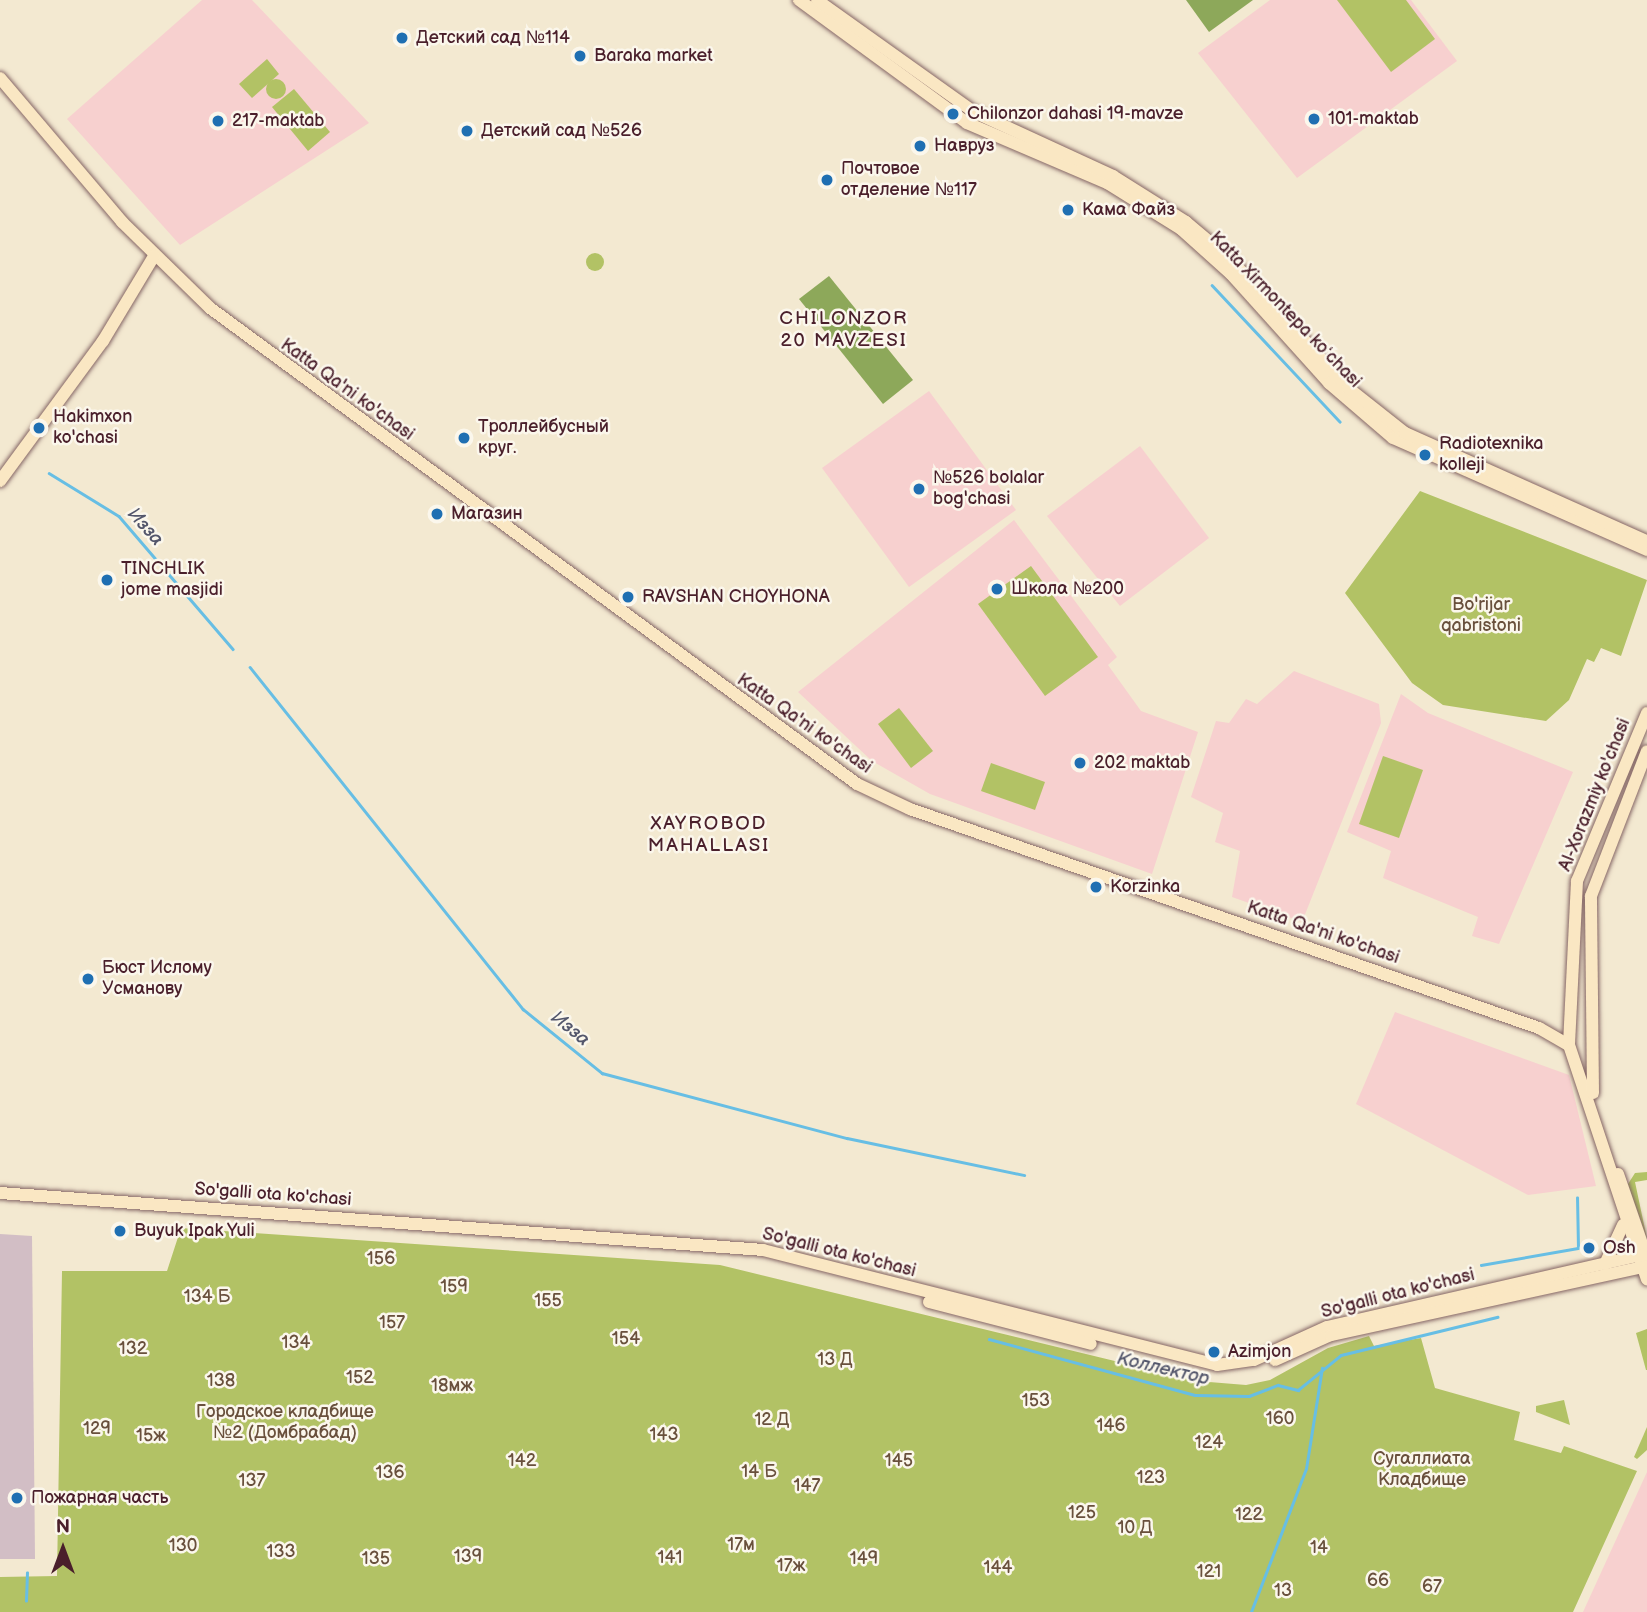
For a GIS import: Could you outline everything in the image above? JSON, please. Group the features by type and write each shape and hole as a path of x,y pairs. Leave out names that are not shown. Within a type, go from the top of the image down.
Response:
{"main road":[{"name":"Katta Xirmontepa koʻchasi","path":"807,2 974,112 1113,176 1186,222 1230,260 1348,388 1405,433 1647,541"},
{"name":"Katta Xirmontepa koʻchasi","path":"807,2 967,123 1102,181 1181,229 1231,274 1329,383 1393,438 1647,551"},
{"name":"Katta Qa'ni ko'chasi","path":"0,78 154,256 278,362 870,792 1539,1028"},
{"path":"0,481 97,350 154,256"},
{"path":"0,464 24,446"},
{"name":"Al-Xorazmiy ko'chasi","path":"1644,1262 1623,1221 1573,1040 1577,881 1647,713"},
{"name":"Al-Xorazmiy ko'chasi","path":"1644,1262 1592,1091 1592,888 1647,751"},
{"path":"1553,1030 1574,1014"},
{"path":"1539,1028 1594,1044"},
{"path":"1539,1028 1594,1044"},
{"name":"So'galli ota ko'chasi","path":"0,1193 764,1250 1217,1365 1254,1360 1327,1327 1605,1265 1644,1262"},
{"name":"So'galli ota ko'chasi","path":"0,1200 762,1259 1217,1373 1256,1368 1331,1335 1644,1262"},
{"path":"1605,1265 1618,1246 1623,1221"}],"shaded area":[{"name":"217-maktab","path":"202,0 252,0 369,123 180,245 67,119"},
{"name":"101-maktab","path":"1270,0 1411,0 1457,61 1297,178 1198,53"},
{"name":"№526 bolalar bog'chasi","path":"929,391 1016,510 909,587 822,468"},
{"path":"1140,446 1209,538 1120,606 1047,516"},
{"name":"Школа №200","path":"1014,520 1117,657 1108,665 1141,711 1198,732 1152,874 930,794 872,761 798,692"},
{"path":"1294,671 1379,704 1381,723 1302,922 1232,897 1240,851 1215,842 1223,813 1191,797 1216,721 1229,723 1246,699 1257,704"},
{"path":"1401,694 1428,713 1573,772 1499,944 1472,936 1478,917 1383,878 1391,851 1347,832"},
{"path":"1395,1012 1569,1075 1596,1186 1528,1195 1356,1104"},
{"path":"0,1234 32,1236 35,1559 0,1559"},
{"path":"1647,1472 1647,1612 1583,1612"}],"green space":[{"path":"1186,0 1253,0 1209,32"},
{"path":"1337,0 1406,0 1435,39 1391,72"},
{"path":"267,59 279,74 252,98 239,84"},
{"path":"276,79 283,82 286,89 283,96 276,99 269,96 266,89 269,82"},
{"path":"294,89 330,132 308,151 272,107"},
{"path":"591,253 599,253 604,262 602,269 591,271 586,266 586,258"},
{"path":"829,276 913,380 883,404 799,299"},
{"name":"Bo'rijar qabristoni","path":"1420,491 1647,580 1621,656 1601,648 1594,662 1587,659 1569,700 1546,721 1443,705 1412,683 1345,593"},
{"path":"1031,566 1098,657 1045,696 978,604"},
{"path":"899,708 933,751 911,768 878,724"},
{"path":"1383,756 1423,770 1399,838 1359,824"},
{"path":"991,763 1045,782 1035,810 981,791"},
{"path":"1647,1172 1647,1180 1635,1182 1647,1239 1628,1184 1635,1173"},
{"name":"Городское кладбище №2 (Домбрабад)","path":"181,1228 720,1265 1197,1381 1246,1385 1270,1380 1328,1348 1369,1336 1374,1346 1421,1338 1435,1388 1520,1412 1514,1440 1561,1453 1564,1446 1637,1471 1573,1612 0,1612 0,1577 57,1576 62,1271 167,1271"},
{"path":"1647,1329 1647,1370 1646,1370 1636,1333"},
{"path":"1564,1400 1570,1425 1536,1412 1536,1406"},
{"path":"1647,1427 1647,1450 1637,1459 1634,1457"}],"waterway":[{"path":"1212,285 1340,422"},
{"name":"Изза","path":"49,473 119,516 233,649"},
{"name":"Изза","path":"250,667 523,1009 602,1073 847,1138 1024,1175"},
{"name":"Коллектор","path":"1481,1265 1578,1248 1577,1198"},
{"name":"Коллектор","path":"989,1339 1195,1395 1249,1396 1278,1385 1298,1390 1341,1355 1497,1317"},
{"name":"Коллектор","path":"1251,1612 1306,1469 1322,1368"},
{"path":"26,1601 27,1573"}],"place":[{"name":"Детский сад №114","path":"402,38"},
{"name":"Baraka market","path":"580,56"},
{"name":"Chilonzor dahasi 19-mavze","path":"953,114"},
{"name":"101-maktab","path":"1314,119"},
{"name":"217-maktab","path":"218,121"},
{"name":"Детский сад №526","path":"467,131"},
{"name":"Навруз","path":"920,146"},
{"name":"Почтовое отделение №117","path":"827,180"},
{"name":"Кама Файз","path":"1068,210"},
{"name":"Hakimxon ko'chasi","path":"39,428"},
{"name":"Троллейбусный круг.","path":"464,438"},
{"name":"Radiotexnika kolleji","path":"1425,455"},
{"name":"№526 bolalar bog'chasi","path":"919,489"},
{"name":"Магазин","path":"437,514"},
{"name":"TINCHLIK jome masjidi","path":"107,580"},
{"name":"Школа №200","path":"997,589"},
{"name":"RAVSHAN CHOYHONA","path":"628,597"},
{"name":"202 maktab","path":"1080,763"},
{"name":"Korzinka","path":"1096,887"},
{"name":"Бюст Ислому Усманову","path":"88,979"},
{"name":"Buyuk Ipak Yuli","path":"120,1231"},
{"name":"Osh","path":"1589,1248"},
{"name":"Azimjon","path":"1214,1352"},
{"name":"Пожарная часть","path":"17,1498"}],"district":[{"name":"CHILONZOR 20 MAVZESI","path":"844,330"},
{"name":"XAYROBOD MAHALLASI","path":"709,835"}],"park label":[{"name":"156","path":"381,1259"},
{"name":"159","path":"454,1287"},
{"name":"134 Б","path":"207,1297"},
{"name":"155","path":"548,1301"},
{"name":"157","path":"392,1323"},
{"name":"154","path":"626,1339"},
{"name":"134","path":"296,1343"},
{"name":"132","path":"133,1349"},
{"name":"13 Д","path":"835,1360"},
{"name":"152","path":"360,1378"},
{"name":"138","path":"221,1381"},
{"name":"18мж","path":"452,1386"},
{"name":"153","path":"1036,1401"},
{"name":"160","path":"1280,1419"},
{"name":"12 Д","path":"772,1420"},
{"name":"146","path":"1111,1426"},
{"name":"129","path":"97,1429"},
{"name":"143","path":"664,1435"},
{"name":"15ж","path":"151,1436"},
{"name":"124","path":"1209,1443"},
{"name":"142","path":"522,1461"},
{"name":"145","path":"899,1461"},
{"name":"Сугаллиата Кладбище","path":"1422,1470"},
{"name":"14 Б","path":"759,1472"},
{"name":"136","path":"390,1473"},
{"name":"123","path":"1151,1478"},
{"name":"137","path":"252,1481"},
{"name":"147","path":"807,1486"},
{"name":"125","path":"1082,1513"},
{"name":"122","path":"1249,1515"},
{"name":"10 Д","path":"1135,1528"},
{"name":"17м","path":"741,1545"},
{"name":"130","path":"183,1546"},
{"name":"14","path":"1319,1548"},
{"name":"133","path":"281,1552"},
{"name":"139","path":"468,1557"},
{"name":"141","path":"670,1558"},
{"name":"135","path":"376,1559"},
{"name":"149","path":"864,1559"},
{"name":"17ж","path":"791,1566"},
{"name":"144","path":"998,1568"},
{"name":"121","path":"1209,1572"},
{"name":"66","path":"1378,1581"},
{"name":"67","path":"1432,1587"},
{"name":"13","path":"1283,1591"}]}
